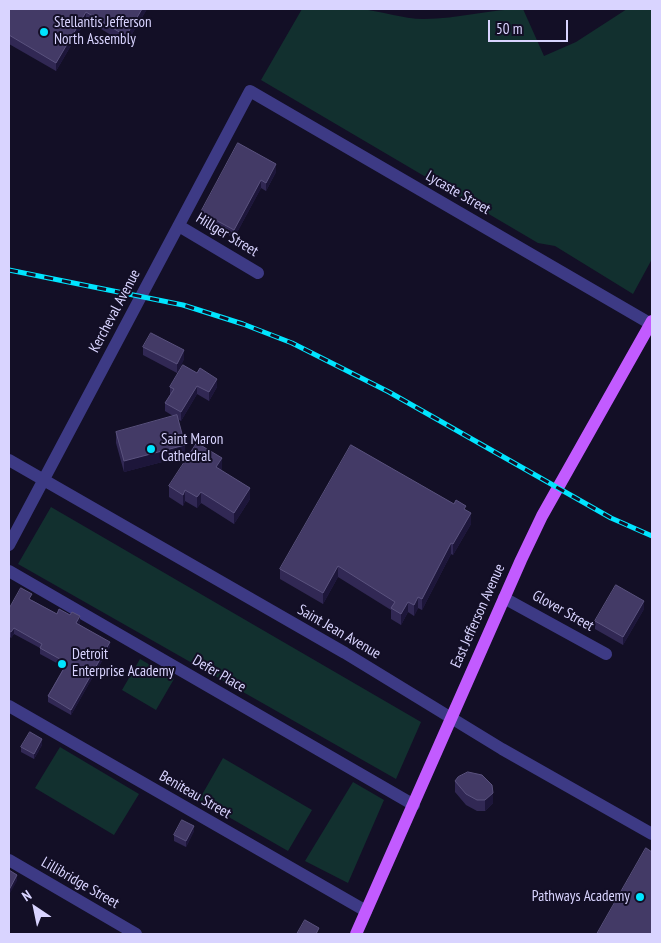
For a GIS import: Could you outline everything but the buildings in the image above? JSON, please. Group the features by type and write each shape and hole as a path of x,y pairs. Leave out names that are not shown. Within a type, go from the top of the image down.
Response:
{"main road":[{"name":"East Jefferson Avenue","path":"356,934 414,805 450,718 542,516 652,323"}],"street":[{"name":"Kercheval Avenue","path":"9,545 250,91"},
{"name":"Lycaste Street","path":"250,91 652,323"},
{"name":"Hillger Street","path":"178,226 258,273"},
{"name":"Saint Jean Avenue","path":"9,460 345,653 450,718 652,834"},
{"name":"Defer Place","path":"9,572 414,805"},
{"name":"Glover Street","path":"504,598 606,654"},
{"name":"Beniteau Street","path":"9,706 366,911"},
{"name":"Lillibridge Street","path":"9,860 136,934"}],"green space":[{"path":"302,9 360,9 424,19 523,9 544,56 576,42 627,9 652,9 652,259 633,294 555,246 538,243 261,80"},
{"path":"51,507 421,722 396,779 18,564"},
{"path":"140,659 174,679 156,710 122,690"},
{"path":"60,747 139,794 114,835 35,788"},
{"path":"223,758 312,810 288,851 199,800"},
{"path":"353,782 384,800 348,883 305,861"}],"railway":[{"path":"9,270 183,305 243,324 292,343 389,392 611,518 652,536"}],"place":[{"name":"Stellantis Jefferson North Assembly","path":"44,32"},
{"name":"Saint Maron Cathedral","path":"151,449"},
{"name":"Detroit Enterprise Academy","path":"62,664"},
{"name":"Pathways Academy","path":"640,897"}]}
